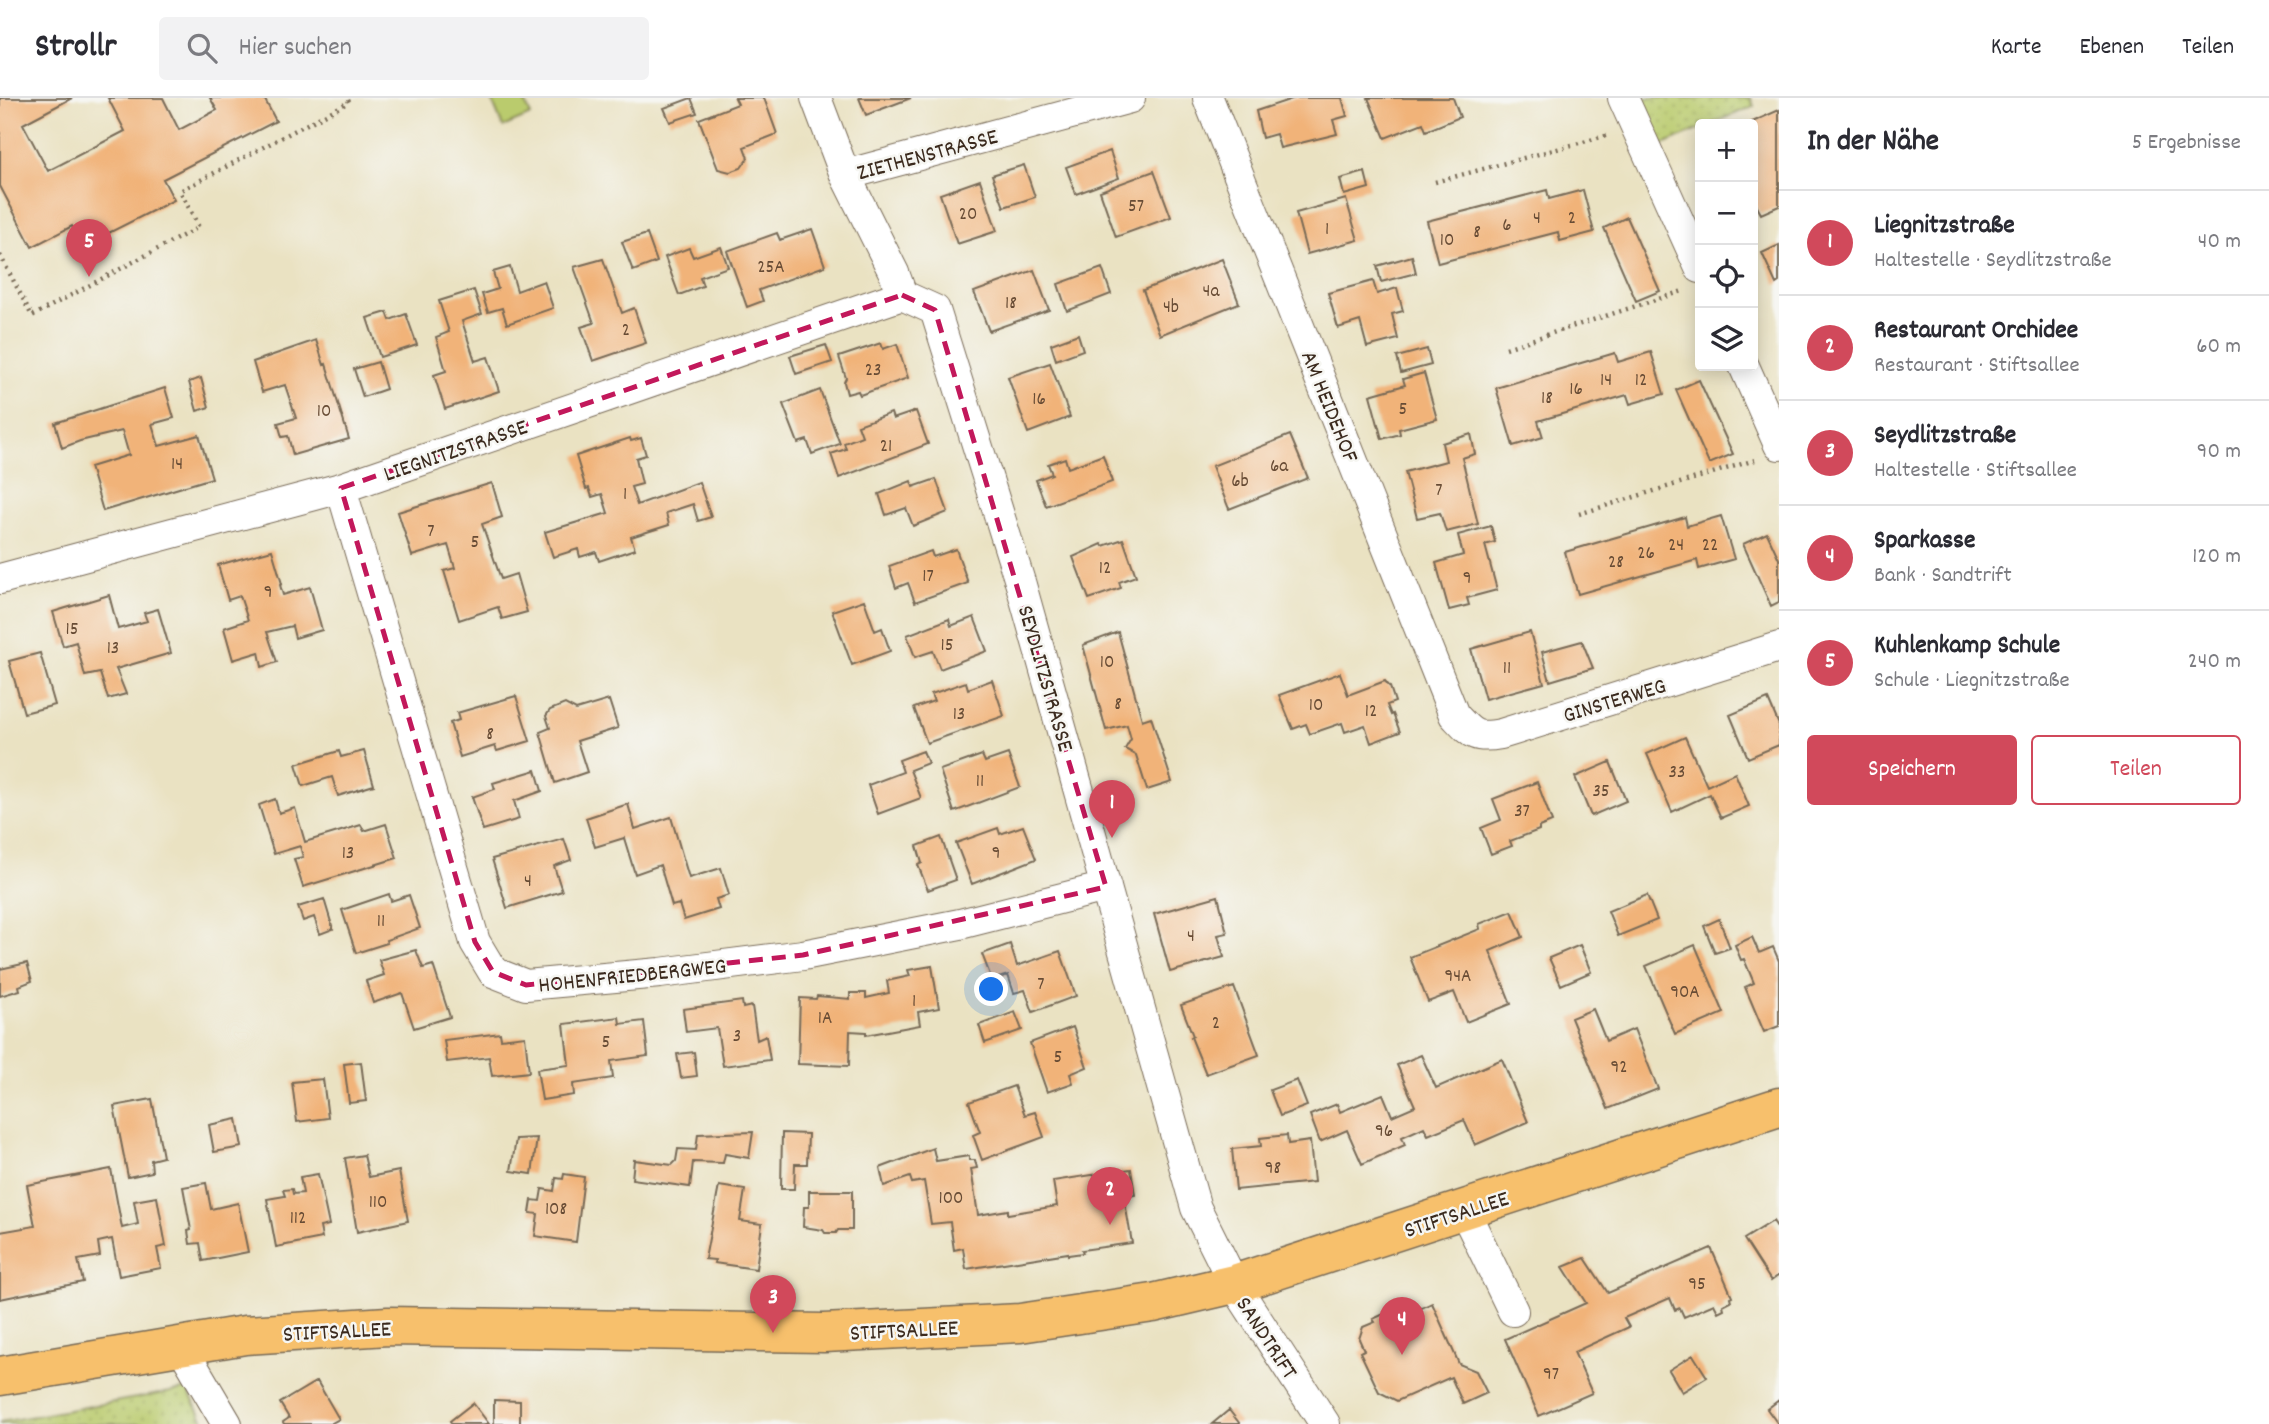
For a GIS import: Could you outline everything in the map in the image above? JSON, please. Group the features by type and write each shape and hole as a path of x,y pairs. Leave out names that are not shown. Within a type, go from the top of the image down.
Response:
{"main road":[{"name":"STIFTSALLEE","path":"0,1376 245,1335 388,1326 824,1333 1020,1323 1153,1303 1234,1284 1779,1107"}],"street":[{"path":"817,98 845,175 894,273 902,295"},
{"name":"ZIETHENSTRASSE","path":"845,175 1130,98"},
{"name":"AM HEIDEHOF","path":"1208,98 1454,715"},
{"path":"1623,98 1694,279"},
{"name":"LIEGNITZSTRASSE","path":"0,579 341,488 902,295"},
{"name":"SEYDLITZSTRASSE","path":"902,295 935,310 1021,586 1196,1208 1234,1284"},
{"path":"1746,371 1772,451"},
{"name":"HOHENFRIEDBERGWEG","path":"341,488 475,942 493,972 526,985 660,973 803,955 960,924 1106,887"},
{"name":"GINSTERWEG","path":"1454,715 1469,731 1483,737 1501,734 1779,647"},
{"path":"1464,1210 1513,1311"},
{"name":"SANDTRIFT","path":"1234,1284 1325,1424"},
{"path":"181,1346 227,1424"}],"path":[{"path":"0,256 32,316 199,227 180,191 349,102 347,98"},
{"path":"1435,182 1637,128"},
{"path":"1506,348 1694,279"},
{"path":"1580,514 1772,451"}],"highlighted area":[{"path":"902,295 935,310 1106,887 803,955 526,985 493,972 475,942 341,488"}],"green space":[{"path":"491,98 523,98 531,115 503,127"},
{"path":"1632,98 1750,98 1754,106 1723,119 1695,119 1695,131 1656,148"},
{"path":"187,1389 206,1424 0,1424 0,1422"}],"building":[{"path":"0,98 72,98 23,124 48,171 125,131 108,98 163,98 179,130 217,110 210,98 264,98 276,121 163,179 174,200 83,246 72,226 32,247 0,186"},
{"path":"691,98 697,113 670,122 664,108"},
{"path":"735,98 764,98 777,134 744,147 748,158 741,168 730,172 718,169 699,119 738,104"},
{"path":"859,98 911,98 866,115"},
{"path":"1295,98 1342,98 1347,116 1333,120 1337,134 1280,148 1276,134 1262,138 1256,111"},
{"path":"1368,98 1453,98 1460,117 1426,131 1423,123 1385,138"},
{"path":"1779,110 1779,206 1761,214 1758,208 1758,119"},
{"path":"1110,151 1119,178 1076,194 1066,167"},
{"path":"1024,165 1035,197 1004,207 992,175"},
{"path":"1154,171 1171,217 1116,237 1100,191"},
{"path":"1365,172 1369,188 1344,195 1340,179"},
{"path":"980,180 997,231 957,244 940,194"},
{"path":"1547,190 1549,199 1583,190 1594,232 1560,241 1558,232 1438,263 1427,221"},
{"path":"1346,199 1358,240 1307,254 1296,213"},
{"path":"1627,217 1660,291 1636,301 1604,228"},
{"path":"812,229 825,266 759,290 763,301 747,307 727,251 777,233 780,240"},
{"path":"647,234 657,262 633,271 622,242"},
{"path":"1779,245 1779,282 1776,284 1762,253"},
{"path":"721,247 728,267 700,277 703,286 679,295 665,257 689,248 693,257"},
{"path":"1412,256 1416,273 1381,282 1377,266"},
{"path":"603,259 622,313 634,308 646,343 593,361 581,327 594,323 574,267"},
{"path":"1222,259 1239,303 1160,335 1143,290"},
{"path":"510,267 517,291 544,281 553,308 507,324 502,308 488,312 482,294 498,289 493,272"},
{"path":"1102,268 1111,294 1067,311 1058,284"},
{"path":"1034,270 1049,310 989,331 974,292"},
{"path":"1373,281 1377,294 1397,288 1403,311 1392,314 1398,339 1367,347 1360,321 1338,328 1328,293"},
{"path":"474,290 482,314 462,321 475,361 488,357 499,391 445,409 434,375 446,371 436,337 449,332 439,301"},
{"path":"387,312 390,320 406,314 417,345 380,357 367,318"},
{"path":"1078,334 1083,350 1056,360 1051,344"},
{"path":"316,340 349,439 293,455 288,436 282,437 278,423 296,418 285,385 262,392 253,362"},
{"path":"881,343 883,349 897,344 908,378 860,395 858,391 847,394 844,382 846,378 839,357"},
{"path":"826,345 832,362 796,374 790,356"},
{"path":"1427,349 1431,365 1401,373 1397,357"},
{"path":"1651,352 1664,394 1630,404 1627,395 1538,421 1543,437 1513,446 1496,388 1615,353 1618,362"},
{"path":"378,362 386,389 363,397 354,369"},
{"path":"1050,363 1070,417 1028,433 1008,377"},
{"path":"1424,373 1437,419 1399,429 1400,434 1382,439 1370,395 1405,385 1403,379"},
{"path":"201,378 209,407 197,411 189,382"},
{"path":"1699,380 1733,454 1709,464 1676,390"},
{"path":"165,388 174,418 152,424 159,446 199,435 212,478 103,511 90,467 129,455 122,431 62,448 55,423"},
{"path":"820,390 840,444 812,454 807,440 798,443 783,404"},
{"path":"916,411 928,444 839,478 831,454 846,449 844,443 862,436 858,425 891,413 893,419"},
{"path":"1471,434 1475,454 1462,458 1478,524 1446,532 1440,513 1417,518 1405,472 1446,461 1442,443"},
{"path":"1290,435 1308,478 1229,509 1212,466"},
{"path":"630,438 631,441 641,438 646,455 636,458 642,484 631,487 637,505 699,482 711,517 698,521 693,504 666,513 669,525 631,537 635,549 599,561 596,552 580,557 578,549 553,557 545,532 608,513 602,494 592,497 589,488 586,489 576,456"},
{"path":"1103,455 1112,482 1046,506 1036,480 1052,474 1048,464 1065,458 1068,468"},
{"path":"936,479 948,512 913,526 906,508 886,515 879,494 911,481 913,487"},
{"path":"492,483 502,517 482,524 501,579 516,574 527,612 502,619 498,607 459,620 444,571 455,568 448,545 412,556 398,512"},
{"path":"1721,516 1734,559 1699,569 1697,560 1578,594 1565,552 1685,517 1687,526"},
{"path":"1491,526 1495,542 1485,545 1497,590 1467,598 1469,605 1449,610 1436,563 1463,555 1458,535"},
{"path":"1767,533 1779,559 1779,602 1771,606 1743,544"},
{"path":"1123,539 1136,576 1119,582 1121,588 1089,599 1073,557 1102,544 1103,546"},
{"path":"956,549 968,583 915,602 908,583 896,588 889,566 931,551 933,557"},
{"path":"272,550 283,595 310,587 322,630 295,638 292,626 267,632 277,662 262,667 259,652 233,660 224,628 248,620 240,596 228,600 218,565"},
{"path":"109,595 118,629 147,621 144,613 158,609 171,653 116,669 126,694 108,699 100,673 85,676 76,642 63,646 53,612"},
{"path":"864,600 875,631 882,628 890,651 852,665 832,611"},
{"path":"974,617 987,651 940,669 933,651 915,657 907,635 949,619 951,626"},
{"path":"1118,632 1142,720 1151,717 1172,782 1147,790 1136,755 1125,749 1131,739 1127,725 1106,730 1083,645"},
{"path":"1530,632 1544,683 1485,699 1471,649"},
{"path":"1582,641 1593,668 1550,681 1542,652"},
{"path":"40,653 55,705 24,713 9,661"},
{"path":"1340,673 1348,695 1385,681 1395,702 1387,705 1400,732 1371,743 1365,725 1345,732 1342,723 1310,734 1306,724 1293,729 1279,695"},
{"path":"992,680 1004,716 927,743 914,708 934,701 931,694 966,682 968,689"},
{"path":"516,696 530,741 497,751 495,746 460,757 450,723 459,720 457,713"},
{"path":"1768,699 1779,725 1779,745 1748,758 1730,715"},
{"path":"609,700 618,728 577,741 587,772 555,783 540,732 550,728 546,716 550,710 565,704 576,710"},
{"path":"1685,737 1707,786 1735,773 1749,806 1721,818 1710,794 1672,812 1647,754"},
{"path":"339,751 341,757 364,751 374,785 338,796 332,777 303,786 296,764"},
{"path":"923,751 928,763 910,770 921,798 878,814 868,785 903,772 899,760"},
{"path":"1008,754 1020,787 954,812 940,770 982,755 985,762"},
{"path":"1610,762 1626,801 1591,816 1575,777"},
{"path":"536,770 542,791 514,801 519,819 483,830 472,797 495,789 493,783"},
{"path":"1537,782 1552,822 1510,841 1512,846 1491,854 1481,828 1501,820 1493,799"},
{"path":"275,799 279,813 295,808 305,842 361,825 364,831 386,824 397,858 303,887 294,859 303,857 300,846 274,854 259,805"},
{"path":"628,804 635,829 671,817 689,878 721,868 729,895 716,899 719,909 684,920 679,904 672,906 660,865 635,874 624,838 595,847 586,818"},
{"path":"1023,826 1036,859 972,884 956,843 998,828 1000,834"},
{"path":"941,837 956,880 928,890 918,865 922,863 917,846"},
{"path":"564,839 571,860 554,866 562,891 507,908 492,859"},
{"path":"389,894 391,901 409,895 420,928 356,953 342,910"},
{"path":"1647,895 1657,920 1618,936 1608,911"},
{"path":"1218,896 1227,933 1218,935 1224,957 1170,972 1154,914"},
{"path":"324,899 333,929 320,934 314,917 303,921 298,907"},
{"path":"1512,911 1523,937 1490,951 1511,1004 1466,1022 1454,992 1428,1002 1410,957 1480,929 1479,924"},
{"path":"1719,919 1730,948 1715,953 1704,926"},
{"path":"1752,937 1759,953 1773,947 1779,961 1779,1026 1764,1032 1745,987 1754,983 1735,945"},
{"path":"1010,944 1017,966 1060,951 1076,996 1033,1012 1025,990 1014,993 1008,975 992,980 982,954"},
{"path":"1580,945 1591,972 1561,985 1549,958"},
{"path":"1695,945 1724,1013 1675,1034 1646,966"},
{"path":"416,950 423,968 433,965 450,1017 414,1028 402,993 373,1003 366,981 384,975 379,960"},
{"path":"27,963 32,981 19,986 20,990 0,996 0,969"},
{"path":"932,966 939,1008 918,1012 920,1025 866,1035 866,1032 850,1031 849,1066 798,1064 800,998 816,999 817,996 850,999 850,993 866,993 866,998 889,993 887,981 910,976 908,970"},
{"path":"1234,987 1259,1055 1206,1074 1181,1005"},
{"path":"742,1001 743,1008 752,1006 757,1040 766,1036 770,1060 723,1066 717,1028 686,1032 683,1009"},
{"path":"1593,1009 1606,1041 1634,1029 1658,1089 1608,1109 1571,1018"},
{"path":"1015,1012 1022,1030 985,1043 979,1025"},
{"path":"619,1017 620,1024 644,1021 648,1056 611,1061 613,1078 573,1084 574,1095 542,1100 537,1069 569,1065 564,1024"},
{"path":"1073,1027 1087,1067 1070,1074 1073,1083 1047,1092 1030,1043"},
{"path":"500,1033 501,1039 525,1036 529,1072 492,1076 489,1057 447,1062 444,1040"},
{"path":"694,1052 697,1076 681,1078 677,1054"},
{"path":"1421,1055 1436,1088 1502,1059 1528,1122 1475,1145 1464,1120 1428,1135 1424,1127 1402,1137 1405,1145 1362,1164 1347,1130 1320,1142 1310,1115 1337,1104 1340,1112 1383,1094 1392,1116 1415,1106 1397,1065"},
{"path":"361,1062 366,1101 349,1103 344,1064"},
{"path":"323,1079 328,1118 297,1122 292,1082"},
{"path":"1297,1080 1307,1106 1280,1116 1270,1090"},
{"path":"1014,1086 1025,1115 1035,1112 1044,1137 982,1160 973,1135 980,1132 969,1102"},
{"path":"152,1099 163,1157 151,1160 152,1172 128,1177 114,1106"},
{"path":"237,1119 242,1147 214,1152 209,1125"},
{"path":"753,1132 749,1158 725,1154 723,1163 693,1162 690,1187 632,1179 634,1160 672,1165 676,1161 678,1149 696,1150 698,1134"},
{"path":"782,1133 808,1134 807,1164 795,1164 794,1189 781,1189"},
{"path":"1287,1135 1288,1144 1310,1141 1314,1182 1236,1190 1232,1149 1261,1146 1260,1138"},
{"path":"537,1138 532,1174 511,1171 516,1139"},
{"path":"933,1148 936,1161 969,1156 969,1160 975,1160 977,1168 971,1169 978,1215 1008,1210 1008,1214 1057,1206 1053,1181 1131,1169 1135,1195 1124,1197 1132,1243 1082,1250 1083,1253 966,1269 963,1248 954,1250 950,1222 931,1224 924,1181 912,1183 910,1177 884,1186 880,1168"},
{"path":"364,1155 369,1177 399,1171 408,1221 357,1232 345,1158"},
{"path":"111,1169 122,1228 138,1224 134,1201 157,1197 166,1246 157,1248 161,1268 119,1276 112,1239 98,1242 100,1256 78,1260 83,1282 0,1299 0,1232 35,1226 27,1185"},
{"path":"318,1174 329,1225 320,1227 322,1238 276,1247 267,1199 285,1196 283,1190 292,1189 293,1194 303,1193 300,1177"},
{"path":"564,1174 584,1177 576,1242 535,1236 538,1214 530,1213 532,1200 540,1201 542,1189 554,1191 556,1178 563,1179"},
{"path":"206,1183 211,1209 238,1203 248,1252 203,1261 200,1243 190,1244 188,1231 191,1230 183,1187"},
{"path":"719,1186 745,1190 740,1221 762,1224 756,1269 714,1263 715,1260 705,1259"},
{"path":"809,1191 852,1191 852,1230 825,1233 823,1230 803,1227 804,1207 809,1207"},
{"path":"1773,1221 1779,1230 1779,1275 1771,1281 1744,1239"},
{"path":"1711,1248 1732,1296 1731,1301 1723,1305 1724,1309 1718,1312 1714,1304 1684,1317 1680,1308 1675,1310 1670,1298 1624,1318 1629,1327 1574,1352 1592,1393 1539,1416 1505,1339 1586,1303 1563,1267 1585,1258 1608,1293"},
{"path":"1432,1303 1459,1364 1476,1371 1487,1393 1463,1404 1451,1377 1397,1401 1379,1392 1360,1352 1364,1350 1359,1339 1363,1327 1375,1322 1373,1319 1388,1312 1402,1317"},
{"path":"1693,1355 1707,1377 1682,1392 1669,1370"},
{"path":"317,1381 339,1419 330,1424 284,1424 289,1418 280,1403"},
{"path":"494,1400 520,1401 520,1424 494,1424"},
{"path":"1779,1400 1779,1424 1778,1424 1767,1409"},
{"path":"473,1403 489,1424 452,1424 450,1421"},
{"path":"1229,1410 1240,1424 1212,1424"}],"place":[{"name":"Kuhlenkamp Schule","path":"89,277"},
{"name":"Liegnitzstraße","path":"1112,838"},
{"name":"Restaurant Orchidee","path":"1110,1225"},
{"name":"Seydlitzstraße","path":"773,1333"},
{"name":"Sparkasse","path":"1402,1355"}]}
